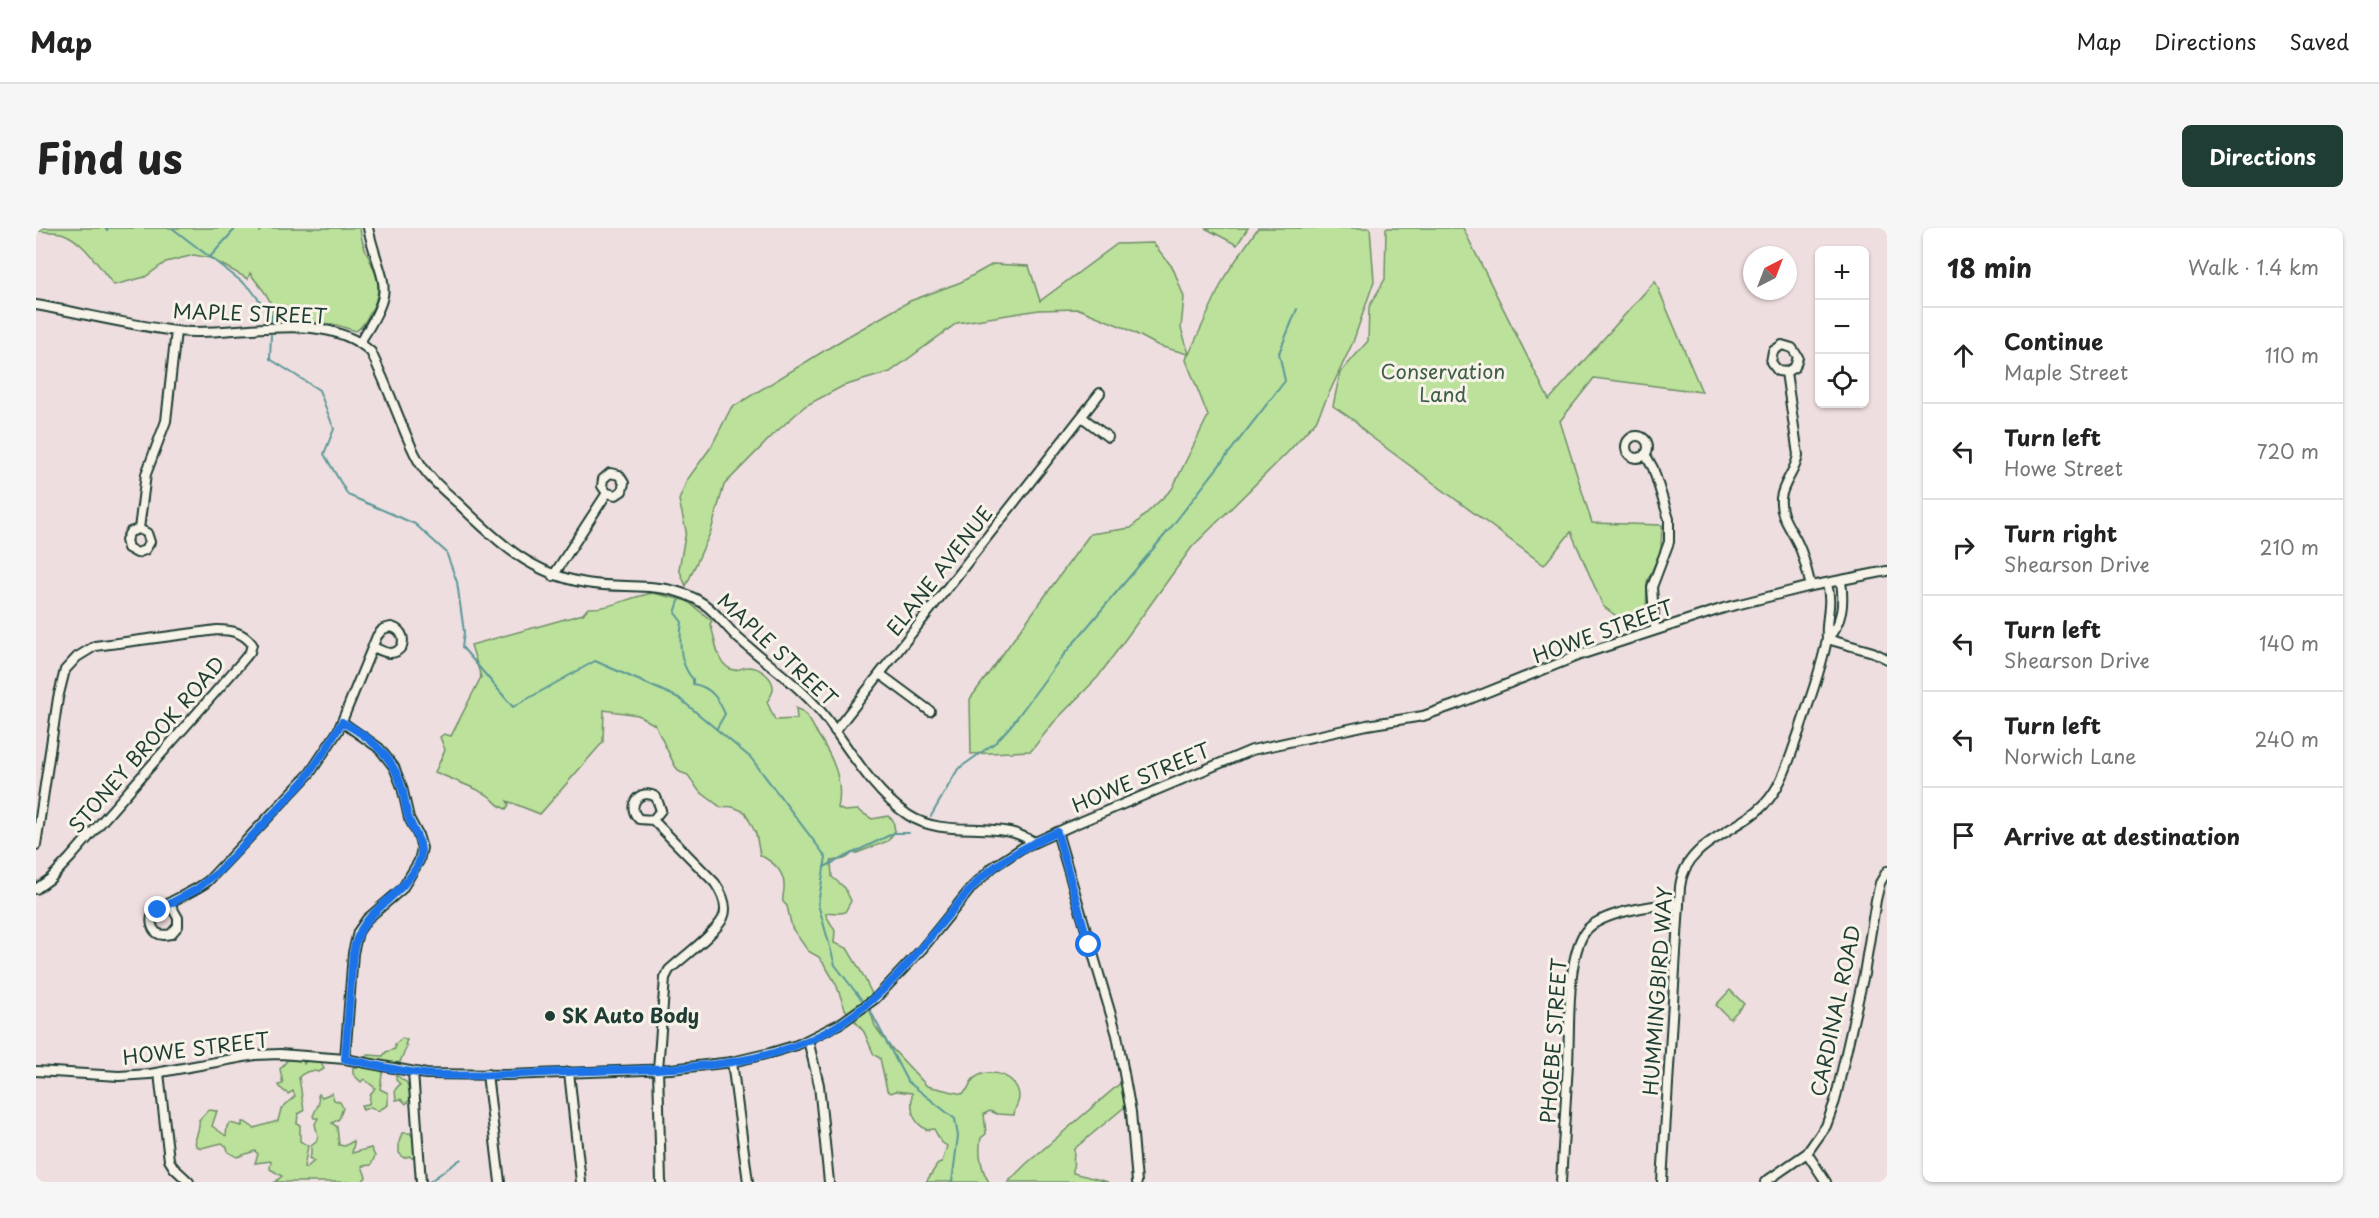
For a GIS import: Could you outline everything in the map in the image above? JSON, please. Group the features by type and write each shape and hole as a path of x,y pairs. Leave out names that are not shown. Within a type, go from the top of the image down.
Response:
{"street":[{"path":"360,342 377,316 385,290 382,272 368,228"},
{"name":"MAPLE STREET","path":"36,304 176,331 214,332 290,327 339,333 360,342 371,352 418,461 452,499 504,546 527,563 553,576 607,587 667,588 696,599 715,613 734,634 805,695 877,786 896,806 911,816 948,828 1016,833 1035,842"},
{"path":"139,529 146,474 166,421 176,331"},
{"path":"1786,372 1798,455 1795,467 1783,491 1781,507 1786,523 1802,554 1811,586"},
{"name":"ELANE AVENUE","path":"835,731 1100,393"},
{"path":"1082,417 1108,436"},
{"path":"1645,454 1653,468 1669,519 1670,542 1652,587 1655,629"},
{"path":"553,576 607,494"},
{"name":"HOWE STREET","path":"36,1071 119,1076 159,1072 255,1056 290,1055 345,1059 413,1072 487,1074 569,1072 658,1069 732,1062 770,1053 808,1040 841,1023 876,998 916,956 980,879 993,867 1057,832 1252,750 1367,725 1423,716 1580,655 1655,629 1724,608 1811,586 1887,571"},
{"name":"HUMMINGBIRD WAY","path":"1827,639 1835,628 1842,609 1841,581"},
{"name":"HUMMINGBIRD WAY","path":"1662,1182 1683,872 1695,854 1760,808 1777,787 1814,687 1827,639 1830,597 1827,584"},
{"name":"STONEY BROOK ROAD","path":"36,845 58,698 62,679 70,663 86,651 106,643 217,630 236,632 246,636 252,644 250,652 77,850 57,872 36,889"},
{"path":"1827,639 1873,652 1887,659"},
{"path":"170,904 208,881 295,790 321,756 342,722 373,647"},
{"path":"880,674 930,711"},
{"path":"342,722 379,748 394,767 402,787 409,818 422,848 420,861 406,884 367,919 356,938 345,1059"},
{"path":"653,820 715,883 722,893 725,908 723,918 708,935 669,970 665,978 658,1069 661,1182"},
{"path":"1057,832 1117,1035 1131,1112 1137,1182"},
{"name":"CARDINAL ROAD","path":"1807,1153 1826,1126 1835,1101 1864,974 1876,900 1880,883 1887,872"},
{"name":"PHOEBE STREET","path":"1561,1182 1572,980 1577,946 1586,930 1595,923 1614,915 1649,907 1679,905"},
{"path":"808,1040 819,1085 829,1182"},
{"path":"732,1062 748,1182"},
{"path":"159,1072 169,1160 189,1182"},
{"path":"413,1072 421,1182"},
{"path":"569,1072 581,1182"},
{"path":"487,1074 500,1182"},
{"path":"1765,1182 1807,1153 1826,1182"}],"green space":[{"path":"36,228 260,228 260,231 262,228 360,228 362,240 377,279 376,300 364,323 356,331 333,324 272,320 269,300 250,273 248,279 210,258 194,255 166,262 145,277 114,285 79,243 61,233 36,230"},
{"path":"1205,228 1248,228 1237,245"},
{"path":"1258,228 1370,228 1374,281 1353,342 1316,421 1192,547 1098,677 1054,722 1031,751 971,754 970,699 1090,534 1131,528 1172,489 1208,416 1186,360 1188,354 1159,346 1125,328 1079,309 1039,310 957,323 890,372 843,386 805,406 775,433 724,485 711,531 686,586 679,569 686,531 679,500 687,480 711,447 731,408 910,301 961,282 993,264 1029,266 1040,301 1117,244 1153,243 1173,268 1184,297 1181,328 1189,354 1225,276"},
{"name":"Conservation Land","path":"1386,228 1463,228 1549,400 1655,281 1702,392 1594,378 1560,421 1592,523 1662,525 1661,550 1647,582 1646,614 1642,622 1631,627 1603,606 1571,532 1544,565 1333,406 1340,373 1368,341 1369,307 1385,279"},
{"path":"653,593 687,601 712,621 710,624 718,652 726,666 734,670 752,667 768,677 773,689 767,702 775,720 797,719 796,708 806,715 827,750 835,769 839,788 838,808 844,811 858,810 872,819 888,816 893,820 895,831 888,841 852,853 845,859 831,861 832,877 845,888 851,901 845,912 826,913 826,915 835,931 834,943 847,948 872,994 870,1010 875,1026 887,1043 927,1086 962,1094 973,1079 982,1074 996,1073 1009,1079 1018,1090 1019,1097 1014,1115 997,1114 990,1111 984,1114 986,1134 981,1138 980,1155 989,1182 926,1182 937,1165 942,1162 947,1146 941,1142 934,1129 927,1130 915,1119 912,1110 912,1093 896,1091 891,1093 887,1090 880,1058 874,1055 864,1032 845,1009 836,984 826,967 819,957 808,951 792,928 787,906 783,902 784,882 780,872 774,864 760,855 756,834 745,812 731,807 722,808 699,791 688,775 680,772 675,766 655,725 638,715 604,710 603,742 540,814 507,801 509,805 506,809 503,808 478,790 435,772 445,750 440,737 444,734 451,736 481,677 471,645 583,614 588,608 597,608"},
{"path":"1730,990 1744,1004 1730,1019 1716,1005"},
{"path":"402,1038 407,1040 405,1045 407,1046 400,1062 385,1068 382,1075 380,1089 388,1093 388,1105 378,1111 371,1107 363,1110 361,1105 369,1104 370,1095 375,1088 364,1079 361,1082 353,1074 353,1068 368,1055 383,1056 386,1052 395,1049 395,1044"},
{"path":"289,1058 302,1058 304,1064 307,1060 320,1061 324,1069 319,1072 308,1071 299,1077 304,1111 298,1114 297,1124 300,1125 300,1141 308,1146 304,1167 306,1168 314,1161 309,1158 311,1146 316,1142 318,1136 315,1124 318,1118 313,1116 319,1103 318,1096 319,1094 322,1097 332,1093 334,1100 340,1102 343,1108 339,1119 332,1123 337,1127 339,1145 345,1146 353,1141 352,1153 371,1148 375,1156 371,1165 362,1166 366,1177 362,1182 275,1182 282,1176 270,1169 271,1161 255,1163 258,1154 255,1151 237,1157 228,1152 227,1147 222,1143 201,1148 196,1146 199,1120 208,1110 217,1111 212,1126 226,1136 227,1126 230,1123 242,1126 242,1122 245,1122 254,1128 278,1121 281,1109 295,1096 293,1091 288,1094 278,1085 283,1084 280,1069"},
{"path":"396,1075 407,1083 411,1098 406,1104 401,1099 396,1100 395,1090 400,1084 396,1080"},
{"path":"1123,1081 1127,1105 1074,1149 1073,1173 1108,1182 1008,1182 1026,1164"},
{"path":"402,1133 410,1133 417,1142 414,1159 409,1156 404,1158 399,1153"}],"waterway":[{"path":"105,228 107,230 108,228"},
{"path":"172,228 250,288 271,316 271,321"},
{"path":"210,257 236,228"},
{"path":"931,816 958,769 996,742 1013,723 1061,658 1169,530 1285,381 1279,353 1297,309"},
{"path":"271,335 270,359 319,390 334,429 324,454 348,495 415,524 446,552 457,582 464,632 462,647 513,707 595,661 679,698 751,758 826,857 818,904 835,965 861,999"},
{"path":"679,601 675,613 682,622 680,644 685,666 693,679 693,684 705,688 717,698 725,714 717,728"},
{"path":"824,867 894,833 909,833"},
{"path":"870,1010 907,1081 955,1119 958,1136 952,1182"},
{"path":"429,1182 461,1159"}],"place":[{"name":"SK Auto Body","path":"550,1016"}],"route":[{"path":"158,910 197,889 218,872 303,782 342,722 361,733 379,748 394,767 402,787 409,818 422,848 420,861 406,884 367,919 356,938 345,1059 426,1074 507,1075 671,1069 742,1060 797,1045 841,1023 876,998 922,949 972,887 993,867 1022,849 1057,832 1089,945"}]}
